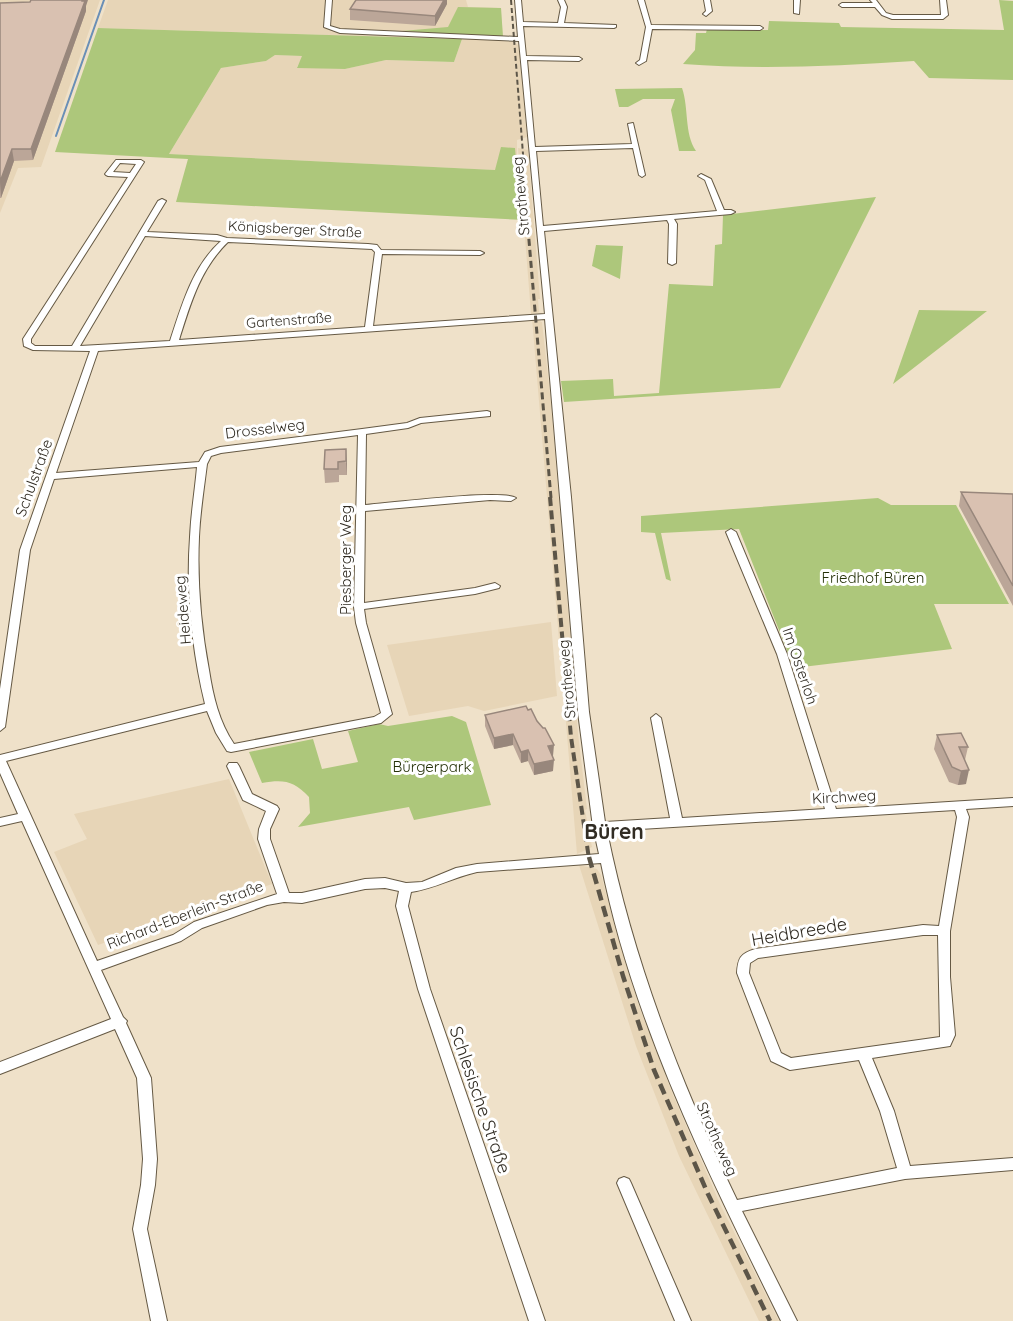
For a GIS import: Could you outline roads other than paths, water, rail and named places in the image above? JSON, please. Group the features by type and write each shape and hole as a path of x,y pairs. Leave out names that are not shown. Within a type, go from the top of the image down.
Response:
{"street":[{"path":"329,0 327,27 340,32 521,39"},
{"name":"Strotheweg","path":"518,0 583,696 599,827 621,922 648,1008 680,1094 732,1207 789,1321"},
{"path":"561,0 564,7 561,25"},
{"path":"639,63 643,61 649,27 641,0"},
{"path":"706,14 709,11 707,0"},
{"path":"797,0 797,13"},
{"path":"842,5 875,3 889,17 943,17 945,15 943,0"},
{"path":"520,24 614,26"},
{"path":"649,27 760,28"},
{"path":"523,58 578,62 582,49"},
{"path":"631,124 635,146 642,164 642,175"},
{"path":"532,148 635,146"},
{"name":"Gartenstraße","path":"132,176 27,339 27,344 33,348 95,349 547,316"},
{"path":"701,176 708,179 721,213"},
{"path":"74,349 162,201"},
{"path":"539,229 731,212"},
{"path":"670,218 673,224 672,262"},
{"name":"Königsberger Straße","path":"142,234 368,246 374,247 379,252 480,253"},
{"path":"174,342 196,282 218,246 226,240"},
{"path":"369,328 379,252"},
{"name":"Schulstraße","path":"0,727 25,550 95,349"},
{"name":"Drosselweg","path":"52,476 202,464 208,454 220,450 362,432 420,421 487,414"},
{"name":"Piesberger Weg","path":"231,748 384,718 387,714 366,641 359,607 362,432"},
{"name":"Heideweg","path":"202,464 194,560 201,649 211,706 225,742 231,748"},
{"path":"362,508 490,497 511,498"},
{"name":"Im Osterloh","path":"731,532 782,654 832,813"},
{"path":"359,607 475,591 495,586"},
{"path":"159,1321 140,1228 150,1159 144,1078 0,760 211,706"},
{"path":"656,718 677,822"},
{"path":"233,766 247,797 273,809 264,832 265,841 284,897"},
{"name":"Kirchweg","path":"599,827 1013,802"},
{"name":"Heidbreede","path":"944,932 923,930 755,954 744,961 743,973 776,1057 790,1064 945,1041 948,1035 944,932 963,817 959,805"},
{"path":"0,822 26,816"},
{"name":"Richard-Eberlein-Straße","path":"95,967 177,938 198,925 266,900 284,897 302,898 365,884 385,884 406,888 424,886 460,871 477,868 606,858"},
{"name":"Schlesische Straße","path":"406,888 402,906 424,989 537,1321"},
{"path":"0,1068 120,1021"},
{"path":"863,1053 887,1110 905,1173"},
{"path":"732,1207 905,1173 1013,1164"},
{"path":"624,1183 683,1321"}],"waterway":[{"path":"56,136 104,0"}],"railway":[{"path":"511,0 528,218"},
{"path":"527,217 551,498"},
{"path":"550,497 571,737 589,859"},
{"path":"589,857 623,976 654,1070 708,1194 770,1321"}],"district":[{"name":"Büren","path":"614,832"}],"park label":[{"name":"Friedhof Büren","path":"873,578"},
{"name":"Bürgerpark","path":"432,767"}]}
